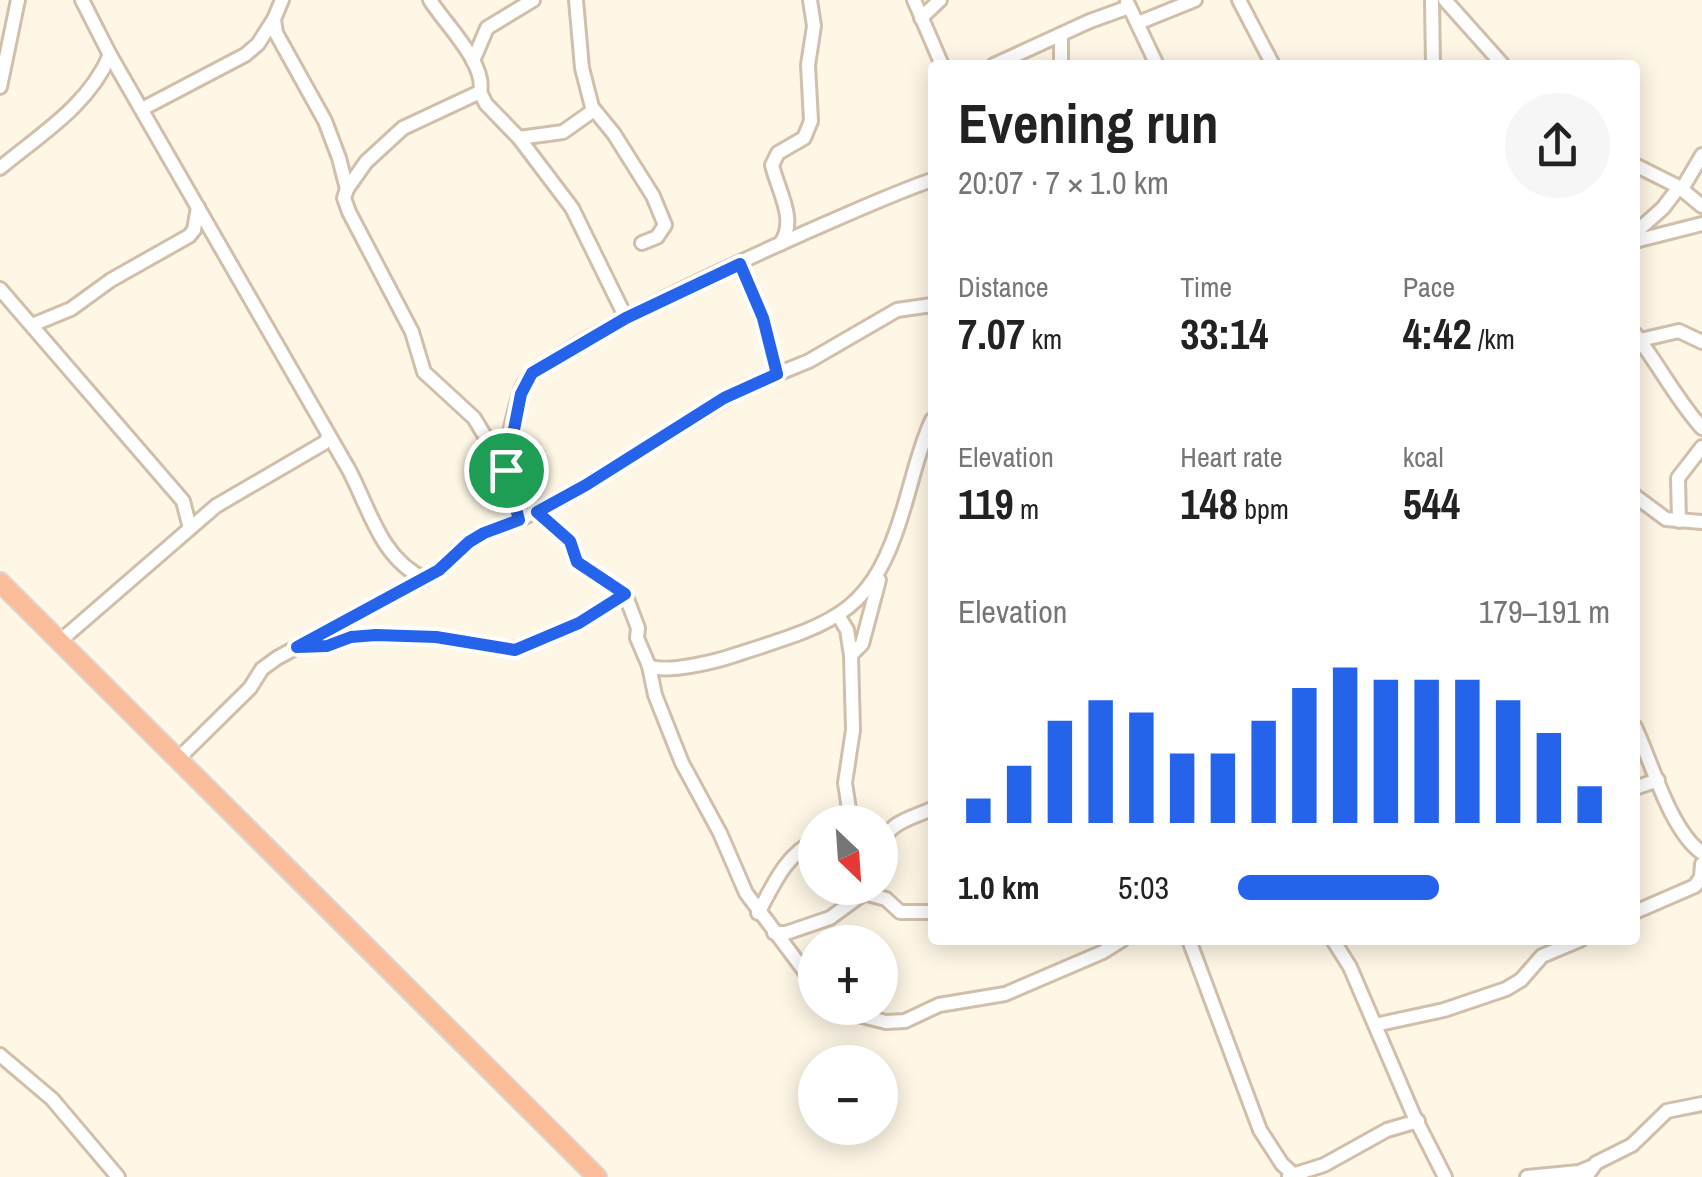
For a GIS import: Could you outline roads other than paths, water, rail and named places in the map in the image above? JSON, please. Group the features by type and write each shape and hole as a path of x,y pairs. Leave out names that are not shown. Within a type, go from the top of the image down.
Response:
{"highway":[{"path":"0,582 597,1177"}],"street":[{"path":"0,87 18,0"},
{"path":"82,0 330,437 395,560 425,578"},
{"path":"142,109 245,55 258,44 282,0"},
{"path":"430,0 473,61 486,104 519,138 572,208 626,318"},
{"path":"473,61 487,28 533,0"},
{"path":"576,0 582,68 594,110 614,134 659,210 663,230 642,243"},
{"path":"779,246 787,236 790,220 772,164 778,153 804,138 811,121 808,65 814,26 810,0"},
{"path":"914,0 940,60"},
{"path":"922,18 940,0"},
{"path":"1138,23 1196,0"},
{"path":"1239,0 1269,60"},
{"path":"1432,0 1433,60"},
{"path":"1445,0 1500,60"},
{"path":"1006,60 1128,3 1154,60"},
{"path":"274,19 286,55 325,122 347,188"},
{"path":"1060,60 1061,36"},
{"path":"0,168 77,104 102,74 110,55"},
{"path":"480,92 403,128 366,162 344,198 412,332 424,372 474,418 506,470 519,520"},
{"path":"519,138 563,132 594,110"},
{"path":"1640,229 1680,188 1702,154"},
{"path":"1640,167 1680,188 1702,206"},
{"path":"506,470 521,394 532,373 626,318 928,182"},
{"path":"32,325 71,309 111,280 188,236 194,230 198,205"},
{"path":"1640,240 1702,224"},
{"path":"740,264 763,318 777,374"},
{"path":"0,289 184,500 190,528"},
{"path":"178,758 250,688 262,669 425,578 469,542 586,485 724,398 836,347 897,310 928,306"},
{"path":"1640,337 1679,332 1702,342"},
{"path":"1640,341 1660,365 1684,408 1702,428"},
{"path":"851,655 862,644 880,574 928,433"},
{"path":"60,641 229,498 330,437"},
{"path":"1678,521 1678,478 1702,446"},
{"path":"1640,500 1666,519 1702,522"},
{"path":"537,512 570,541 577,562 625,594 638,628 637,638 654,695 682,763 758,913 798,962"},
{"path":"648,666 663,670 726,658 791,636 838,615 858,601 880,574"},
{"path":"297,647 327,646 351,637 376,635 436,637 515,650 579,623 625,594"},
{"path":"838,615 847,630 851,655 853,730 844,782 847,805"},
{"path":"1640,739 1686,836 1701,853 1702,864 1702,877 1695,886 1640,910"},
{"path":"1640,786 1658,780"},
{"path":"898,824 928,811"},
{"path":"758,913 784,866 798,853"},
{"path":"774,932 786,933 830,918 848,905"},
{"path":"892,905 900,912 928,912"},
{"path":"898,1023 939,1005 1005,994 1116,945"},
{"path":"1191,945 1260,1130 1290,1176 1336,1159 1387,1130 1418,1121"},
{"path":"1336,945 1445,1177"},
{"path":"1375,1025 1444,1010 1506,990 1521,980 1542,956 1568,945"},
{"path":"0,1055 52,1098 118,1177"},
{"path":"1527,1177 1589,1172 1632,1144 1667,1110 1702,1104"}]}
